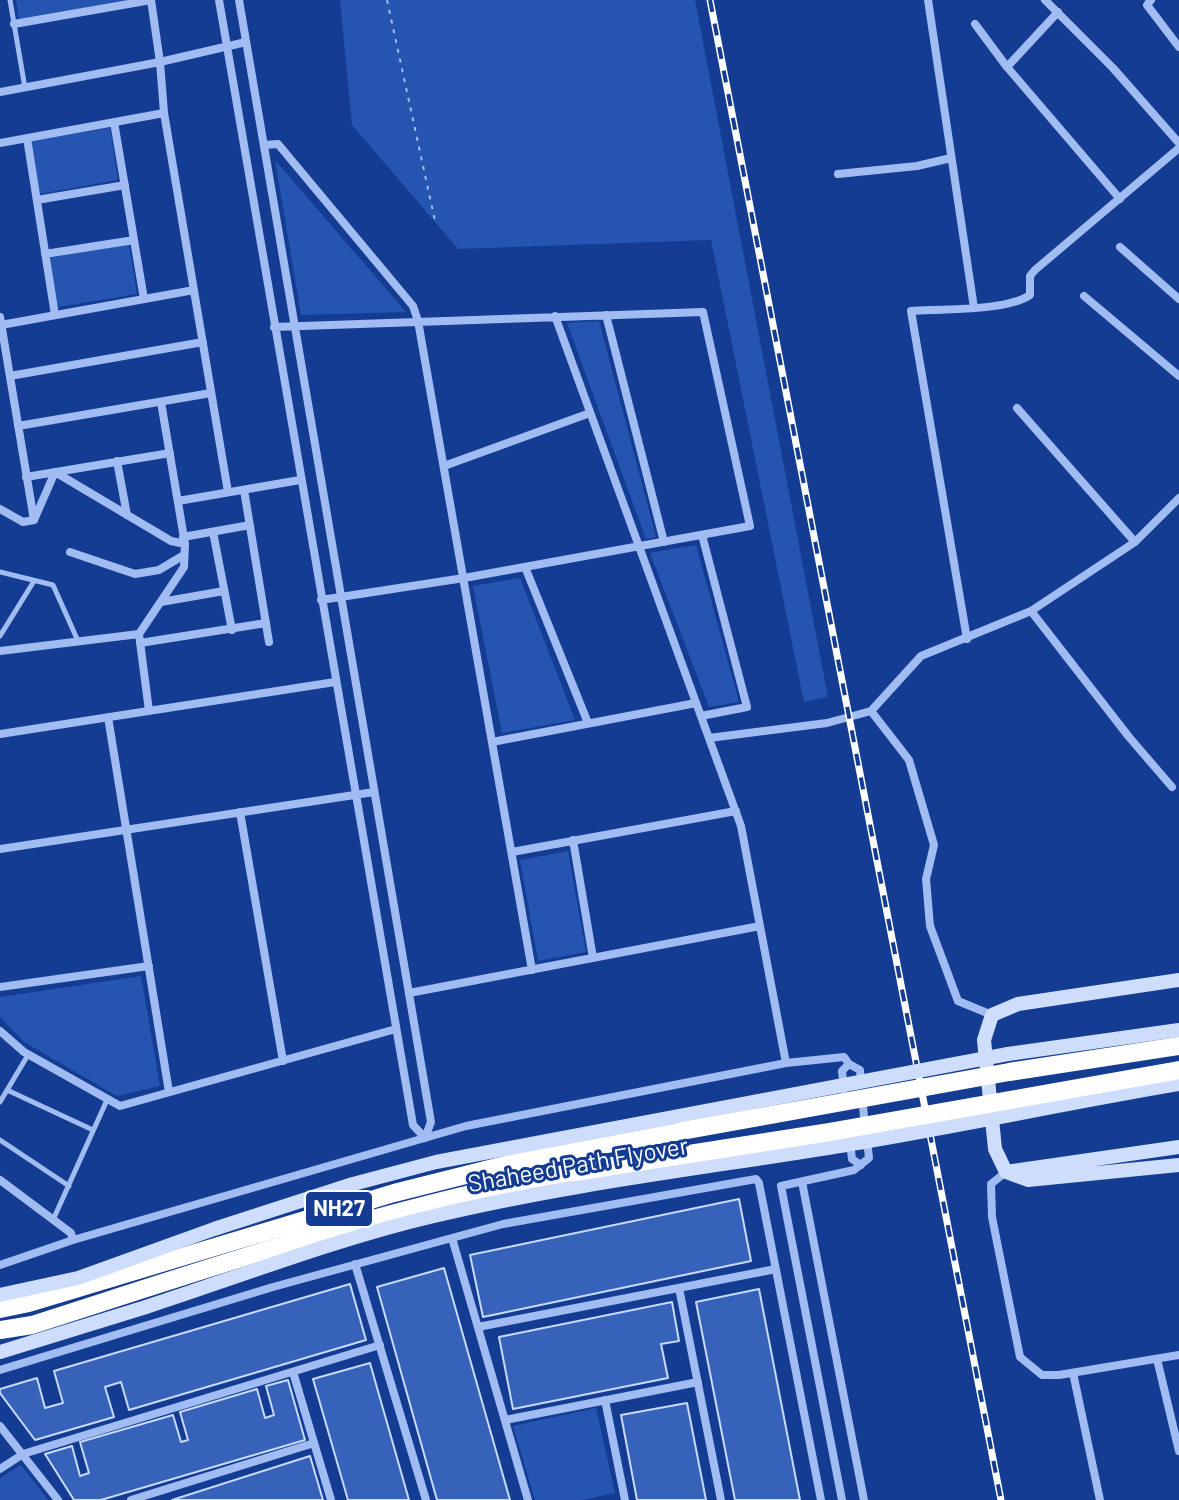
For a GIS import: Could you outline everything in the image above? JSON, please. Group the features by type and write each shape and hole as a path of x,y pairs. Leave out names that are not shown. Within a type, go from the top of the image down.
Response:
{"highway":[{"name":"Shaheed Path Flyover","path":"0,1309 44,1299 394,1193 545,1155 1009,1072 1179,1046"},
{"name":"Shaheed Path Flyover","path":"0,1330 32,1325 258,1253 428,1204 574,1172 830,1132 1179,1070"},
{"path":"622,1126 682,1131"},
{"path":"558,1191 574,1172"}],"street":[{"path":"14,24 151,0 164,113 228,492"},
{"path":"219,0 413,1125 425,1138"},
{"path":"239,0 431,1122 425,1138"},
{"path":"928,0 974,308"},
{"path":"967,639 911,311 974,308 1022,301 1030,295 1030,276 1035,270 1179,145 1113,68 1045,0"},
{"path":"1151,0 1147,5 1179,47"},
{"path":"1007,67 1058,12"},
{"path":"975,24 1007,67 1120,199"},
{"path":"0,92 160,62 246,42"},
{"path":"0,143 164,113"},
{"path":"114,122 144,299"},
{"path":"27,138 55,315"},
{"path":"264,145 278,144 413,306 418,321 532,970"},
{"path":"838,174 917,166 951,158"},
{"path":"37,200 125,185"},
{"path":"45,254 134,240"},
{"path":"1120,247 1179,299"},
{"path":"34,520 1,321 55,315 194,290"},
{"path":"1084,296 1179,376"},
{"path":"274,327 703,312 750,526 464,578 321,600"},
{"path":"606,315 664,542"},
{"path":"555,316 741,826 786,1063"},
{"path":"10,376 203,342"},
{"path":"18,426 211,393"},
{"path":"149,711 140,639 184,567 184,540 161,402"},
{"path":"1017,408 1135,542"},
{"path":"444,466 590,413"},
{"path":"26,477 170,453"},
{"path":"117,461 127,515"},
{"path":"55,472 171,541 250,525"},
{"path":"34,520 55,472"},
{"path":"178,501 300,480"},
{"path":"244,490 269,642"},
{"path":"709,738 827,723 871,711 921,656 1031,611 1135,542 1179,498"},
{"path":"0,509 23,522 34,520"},
{"path":"213,532 232,630"},
{"path":"701,716 747,707 702,535"},
{"path":"70,552 135,574 159,570 184,555"},
{"path":"525,567 588,723"},
{"path":"161,602 224,591"},
{"path":"1031,611 1172,787"},
{"path":"0,651 232,630 266,623"},
{"path":"0,734 335,682"},
{"path":"492,742 696,703"},
{"path":"871,711 909,760 934,845 926,879 930,926 958,1001 992,1015 1018,1004 1179,980"},
{"path":"108,717 169,1092"},
{"path":"0,849 374,792"},
{"path":"512,852 736,811"},
{"path":"240,812 283,1061"},
{"path":"573,840 593,958"},
{"path":"409,993 760,926"},
{"path":"0,987 149,966"},
{"path":"992,1015 984,1040 995,1149 1006,1172 1028,1180 1179,1165"},
{"path":"0,1031 29,1054 120,1106 396,1029"},
{"name":"Shaheed Path Flyover","path":"0,1295 78,1278 214,1229 353,1184 436,1162 1008,1054 1179,1030"},
{"path":"0,1265 73,1240 466,1126 786,1063 841,1057 860,1070 869,1158 854,1170 781,1186 842,1500"},
{"path":"849,1064 842,1071 852,1159 861,1165"},
{"name":"Shaheed Path Flyover","path":"0,1352 326,1247 431,1217 558,1191 831,1147 1179,1084"},
{"path":"1179,1147 1006,1172 991,1184 992,1217 1020,1357 1042,1375 1073,1373 1179,1355"},
{"path":"0,1370 273,1287 503,1224 753,1178 759,1183 821,1500"},
{"path":"0,1180 71,1233 73,1240"},
{"path":"802,1182 864,1500"},
{"path":"452,1238 528,1500"},
{"path":"355,1264 426,1500"},
{"path":"478,1327 776,1269"},
{"path":"679,1288 721,1500"},
{"path":"0,1469 23,1454 380,1345"},
{"path":"1157,1359 1179,1451"},
{"path":"293,1372 331,1500"},
{"path":"1073,1373 1100,1500"},
{"path":"505,1420 698,1382"},
{"path":"605,1400 625,1500"},
{"path":"0,1426 58,1500"},
{"path":"131,1500 150,1497 314,1443"}],"lane":[{"path":"10,0 25,88"},
{"path":"0,572 53,585 79,642"},
{"path":"0,636 34,581"},
{"path":"0,1102 29,1054"},
{"path":"7,1090 94,1130"},
{"path":"53,1220 108,1099"},
{"path":"0,1140 69,1186"}],"path":[{"path":"387,0 435,221"}],"shaded area":[{"path":"16,0 125,0 19,20"},
{"path":"340,0 695,0 828,697 804,702 711,240 458,249 352,125"},
{"path":"110,128 118,180 39,194 31,141"},
{"path":"275,160 406,312 301,315"},
{"path":"129,244 137,294 58,307 49,258"},
{"path":"599,321 656,537 646,539 567,323"},
{"path":"696,545 739,702 709,707 650,553"},
{"path":"520,578 575,720 502,733 473,586"},
{"path":"568,851 586,952 538,961 520,860"},
{"path":"141,976 160,1086 117,1096 24,1042 0,1017 0,997"},
{"path":"596,1408 615,1493 582,1500 535,1500 513,1426"},
{"path":"21,1465 48,1500 0,1500 0,1478"}],"building":[{"path":"739,1199 751,1261 483,1317 470,1255"},
{"path":"444,1268 510,1500 437,1500 377,1287"},
{"path":"350,1284 366,1340 129,1410 121,1382 105,1387 114,1417 35,1440 0,1393 0,1389 37,1378 45,1408 63,1403 54,1371"},
{"path":"759,1289 800,1500 735,1500 696,1302"},
{"path":"672,1302 679,1341 661,1344 668,1378 513,1409 499,1337"},
{"path":"370,1363 409,1500 348,1500 313,1379"},
{"path":"288,1380 305,1440 101,1500 74,1500 45,1454 72,1446 80,1476 89,1473 80,1442 173,1415 181,1442 188,1440 180,1412 257,1389 265,1418 274,1415 266,1386"},
{"path":"687,1403 706,1500 637,1500 621,1415"},
{"path":"310,1456 323,1500 172,1500"}],"railway":[{"path":"710,0 1001,1500"}]}
